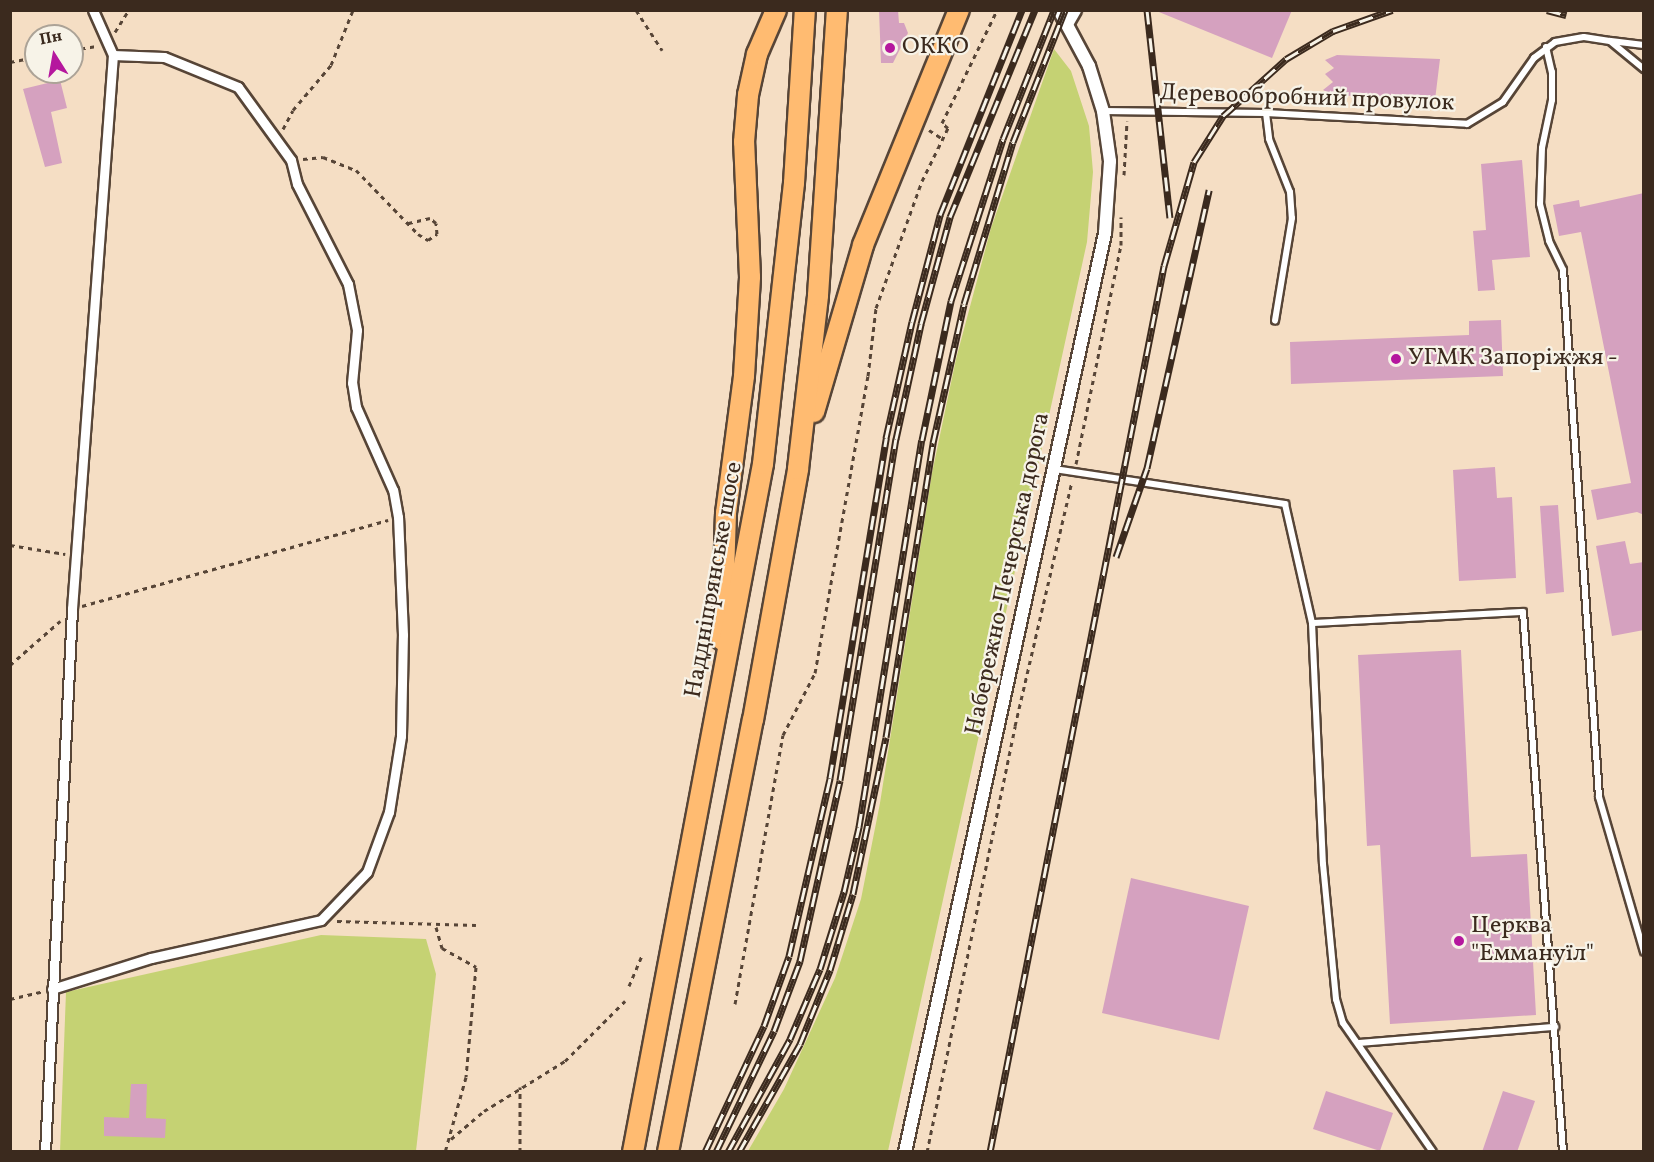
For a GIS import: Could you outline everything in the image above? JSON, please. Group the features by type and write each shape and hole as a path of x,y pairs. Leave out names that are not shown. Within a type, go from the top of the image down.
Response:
{"main road":[{"path":"722,684 720,590 733,445 744,376 750,277 744,142 748,95 757,54 776,10"},
{"name":"Наддніпрянське шосе","path":"633,1152 763,464 794,183 805,10"},
{"path":"668,1152 755,708 798,469 819,284 837,10"},
{"path":"798,469 863,245 959,10"}],"street":[{"path":"45,1152 72,609 113,55 93,10"},
{"name":"Набережно-Печерська дорога","path":"905,1152 1105,233 1110,161 1103,111 1089,66 1059,10"},
{"path":"1067,24 1075,10"},
{"path":"52,990 151,958 321,920 367,872 389,812 401,736 403,634 398,517 393,490 356,407 352,383 357,330 348,284 297,184 291,160 238,87 164,57 113,55"}],"lane":[{"path":"1644,45 1584,36 1546,47 1552,72 1552,100 1542,148 1540,204 1549,241 1563,270 1599,797 1644,952"},
{"path":"1610,41 1644,69"},
{"name":"Деревообробний провулок","path":"1103,111 1266,113 1467,124 1503,102 1534,58 1546,47"},
{"path":"1266,113 1269,139 1290,192 1292,218 1275,321"},
{"path":"1054,469 1285,504 1312,622 1330,951 1338,1007 1344,1023 1433,1152"},
{"path":"1312,622 1523,612 1563,1152"},
{"path":"1359,1043 1555,1027"}],"path":[{"path":"84,48 108,43 129,10"},
{"path":"277,139 293,110 331,65 353,10"},
{"path":"636,10 662,50"},
{"path":"735,1004 783,735 815,673 868,376 876,309 922,181 948,128 942,123 997,10"},
{"path":"1124,178 1128,111"},
{"path":"291,160 322,157 356,170 408,223 428,240 437,234 436,223 430,218 408,223"},
{"path":"927,1152 1015,726 1074,472 1121,245 1121,209"},
{"path":"10,665 72,609 398,517"},
{"path":"10,545 76,556"},
{"path":"321,920 436,927 476,925"},
{"path":"436,927 442,948 476,967 466,1077 445,1152"},
{"path":"629,986 642,955"},
{"path":"10,999 52,990"},
{"path":"450,1140 520,1087 565,1061 625,1001"},
{"path":"520,1087 520,1152"}],"green space":[{"path":"1054,49 1071,71 1089,126 1093,172 1087,242 888,1151 748,1151 784,1089 835,978 861,899 880,803 932,473 956,359 991,228"},
{"path":"321,935 426,939 436,974 416,1151 60,1152 66,992"}],"building":[{"name":"ОККО","path":"879,10 898,10 899,23 904,23 908,33 893,63 881,63"},
{"path":"1154,10 1292,10 1272,58"},
{"path":"1337,55 1440,59 1435,100 1333,95 1323,90 1333,82 1325,74 1334,68 1325,60"},
{"path":"44,84 61,84 67,108 51,112 62,163 45,167 23,89"},
{"path":"1522,160 1530,257 1492,260 1495,290 1478,291 1473,231 1486,230 1481,164"},
{"path":"1644,193 1644,515 1637,512 1597,520 1591,490 1631,483 1581,232 1559,236 1553,205 1579,200 1580,207"},
{"name":"УГМК Запоріжжя -","path":"1501,320 1503,376 1291,384 1290,342 1469,335 1469,321"},
{"path":"1495,467 1497,498 1512,497 1516,578 1459,581 1453,470"},
{"path":"1558,505 1564,592 1546,594 1540,506"},
{"path":"1625,541 1630,564 1644,562 1644,630 1612,636 1596,546"},
{"path":"1461,650 1471,857 1527,854 1536,1015 1390,1024 1380,845 1367,846 1358,655"},
{"path":"1131,878 1249,906 1219,1040 1102,1013"},
{"path":"131,1084 147,1084 146,1118 166,1119 165,1138 104,1136 104,1117 129,1118"},
{"path":"1326,1091 1393,1113 1380,1151 1313,1129"},
{"path":"1503,1091 1535,1101 1517,1152 1482,1152"}],"railway":[{"path":"705,1152 764,1026 789,956 830,778 886,438 912,322 940,215 1022,10"},
{"path":"716,1152 774,1031 800,961 840,780 896,439 921,324 950,217 1035,10"},
{"path":"728,1152 790,1039 820,969 844,892 859,827 922,440 951,301 1003,139 1054,10"},
{"path":"739,1152 800,1044 830,970 853,894 886,737 933,443 964,304 1013,142 1065,10"},
{"path":"1147,10 1170,218"},
{"path":"990,1152 1164,266 1194,162 1223,116 1286,59 1333,31 1392,10"},
{"path":"1547,10 1566,15"},
{"path":"1116,557 1147,468 1209,190"}],"place":[{"name":"ОККО","path":"890,48"},
{"name":"УГМК Запоріжжя -","path":"1396,359"},
{"name":"Церква \"Еммануїл\"","path":"1459,941"}]}
